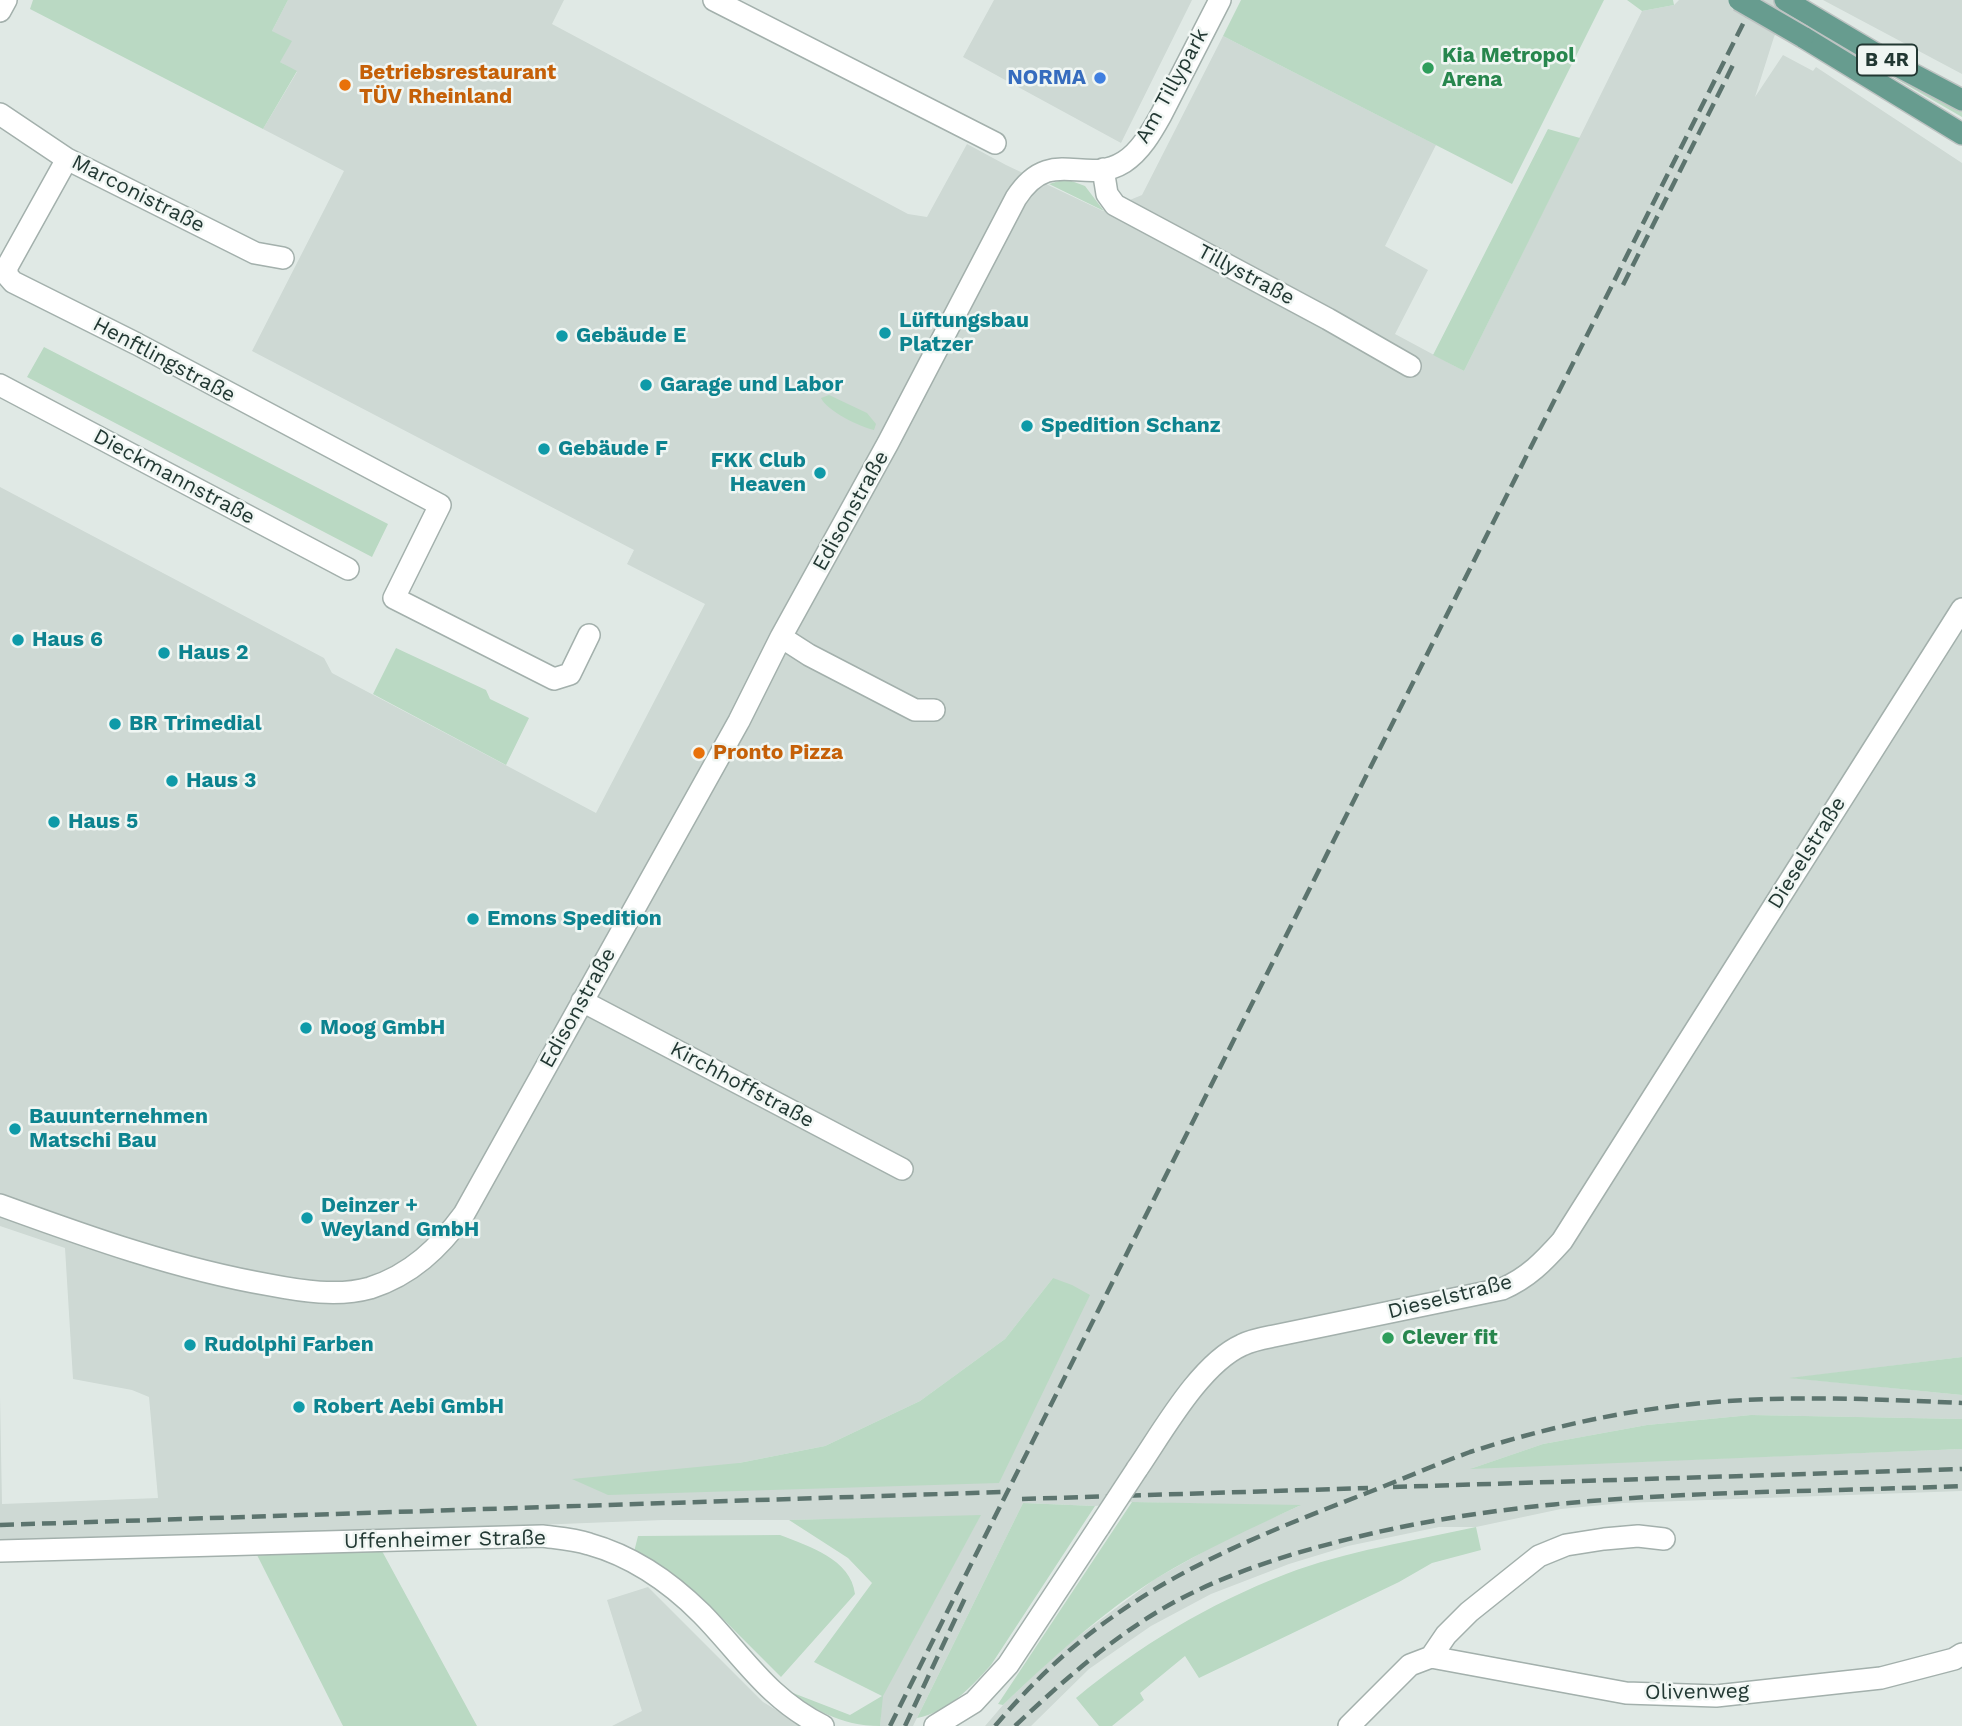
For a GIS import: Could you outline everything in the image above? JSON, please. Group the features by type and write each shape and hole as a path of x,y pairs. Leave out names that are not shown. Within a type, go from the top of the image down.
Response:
{"main road":[{"name":"B 4R","path":"1739,0 1962,134"},
{"name":"B 4R","path":"1785,0 1888,61 1962,100"}],"street":[{"path":"714,0 995,143"},
{"name":"Am Tillypark","path":"1035,176 1053,169 1114,167 1131,157 1152,130 1220,0"},
{"name":"Marconistraße","path":"0,114 67,159 255,253 282,258"},
{"name":"Henftlingstraße","path":"67,159 7,267 7,275 13,282 440,505 394,598 554,679 570,674 589,635"},
{"name":"Tillystraße","path":"1103,169 1107,194 1115,205 1410,366"},
{"name":"Edisonstraße","path":"0,1205 208,1274 294,1290 337,1292 369,1288 396,1278 417,1265 448,1236 464,1214 739,721 781,637 888,443 1009,210 1025,185 1035,176"},
{"name":"Dieckmannstraße","path":"0,385 348,569"},
{"name":"Dieselstraße","path":"935,1726 974,1702 1008,1665 1196,1383 1223,1358 1242,1345 1274,1336 1502,1289 1519,1282 1542,1264 1562,1241 1962,609"},
{"path":"781,637 809,655 915,710 934,710"},
{"name":"Kirchhoffstraße","path":"582,1001 902,1169"},
{"name":"Uffenheimer Straße","path":"0,1551 542,1536 587,1543 630,1560 677,1592 702,1614 766,1686 799,1714 823,1726"},
{"path":"1349,1726 1410,1665 1431,1657 1446,1635 1469,1612 1539,1556 1566,1545 1604,1539 1638,1536 1664,1539"},
{"name":"Olivenweg","path":"1431,1657 1626,1693 1716,1696 1881,1678 1954,1659 1962,1654"}],"shaded area":[{"path":"288,0 564,0 552,24 908,214 927,217 967,144 1103,211 1142,195 1223,36 1436,145 1385,246 1428,270 1395,334 1464,371 1642,11 1674,5 1679,0 1792,0 1774,37 1755,97 1783,55 1813,71 1816,67 1962,163 1962,1357 1793,1378 1962,1395 1962,1419 1751,1415 1647,1425 1543,1444 1473,1468 1962,1449 1962,1491 1623,1503 1561,1509 1476,1527 1439,1527 1348,1546 1289,1564 1211,1594 1151,1626 1089,1669 1031,1726 985,1726 1060,1650 1155,1579 1226,1539 1299,1506 1132,1502 1095,1506 1023,1503 913,1726 880,1726 882,1696 980,1516 663,1520 0,1546 0,1396 2,1504 158,1498 149,1397 132,1390 73,1379 65,1248 0,1226 0,487 324,658 332,673 596,813 705,604 627,564 634,550 252,351 344,171 263,129 297,72 280,62 272,31","holes":["1053,1278 999,1483 739,1463 825,1446 920,1401 1005,1339"]},
{"path":"994,0 1192,0 1121,143 963,57"},
{"path":"1823,0 1962,0 1962,74"},
{"path":"648,1587 763,1702 803,1726 612,1726 642,1711 607,1600"}],"green space":[{"path":"33,0 288,0 272,31 292,41 280,62 297,71 263,129 30,9"},
{"name":"Kia Metropol Arena","path":"1241,0 1604,0 1512,184 1223,36"},
{"path":"1627,0 1673,0 1674,5 1642,11"},
{"path":"1810,25 1962,108 1962,117 1808,28"},
{"path":"1548,129 1580,138 1464,371 1433,355"},
{"path":"1066,179 1085,186 1104,211 1049,184"},
{"path":"44,347 388,524 372,557 27,377"},
{"path":"829,395 867,413 876,424 874,430 853,422 830,408 821,398"},
{"path":"396,648 486,690 490,699 529,718 506,765 373,694"},
{"path":"1053,1278 1090,1295 999,1483 608,1495 572,1479 739,1463 825,1446 920,1401 1005,1339"},
{"path":"1962,1357 1962,1395 1789,1378"},
{"path":"1751,1415 1962,1419 1962,1449 1470,1469 1543,1444 1647,1425"},
{"path":"1132,1502 1301,1505 1157,1578 1096,1622 1003,1705 998,1704"},
{"path":"1023,1503 1095,1506 991,1665 948,1705 917,1718"},
{"path":"981,1515 883,1696 880,1726 839,1719 780,1688 850,1715 882,1696 814,1662 872,1583 848,1558 789,1520"},
{"path":"1476,1527 1481,1550 1432,1563 1399,1582 1199,1678 1185,1656 1140,1693 1144,1700 1112,1726 1099,1726 1076,1698 1124,1661 1175,1628 1257,1586 1332,1559"},
{"path":"780,1535 815,1549 837,1563 852,1582 855,1594 781,1677 697,1593 634,1552 638,1536"},
{"path":"254,1549 382,1551 477,1726 343,1726"}],"railway":[{"path":"890,1726 1755,0"},
{"path":"1623,285 1734,63"},
{"path":"995,1726 1021,1696 1064,1655 1111,1618 1172,1579 1237,1546 1470,1452 1585,1421 1703,1403 1800,1398 1962,1403"},
{"path":"1393,1487 1962,1469"},
{"path":"1015,1726 1092,1658 1134,1627 1178,1600 1251,1568 1352,1538 1450,1518 1596,1501 1962,1486"},
{"path":"1022,1499 1368,1488"},
{"path":"0,1525 1002,1492"},
{"path":"905,1726 966,1596"}],"place":[{"name":"Kia Metropol Arena","path":"1428,68"},
{"name":"NORMA","path":"1100,78"},
{"name":"Betriebsrestaurant TÜV Rheinland","path":"345,85"},
{"name":"Lüftungsbau Platzer","path":"885,333"},
{"name":"Gebäude E","path":"562,336"},
{"name":"Garage und Labor","path":"646,385"},
{"name":"Spedition Schanz","path":"1027,426"},
{"name":"Gebäude F","path":"544,449"},
{"name":"FKK Club Heaven","path":"820,473"},
{"name":"Haus 6","path":"18,640"},
{"name":"Haus 2","path":"164,653"},
{"name":"BR Trimedial","path":"115,724"},
{"name":"Pronto Pizza","path":"699,753"},
{"name":"Haus 3","path":"172,781"},
{"name":"Haus 5","path":"54,822"},
{"name":"Emons Spedition","path":"473,919"},
{"name":"Moog GmbH","path":"306,1028"},
{"name":"Bauunternehmen Matschi Bau","path":"15,1129"},
{"name":"Deinzer + Weyland GmbH","path":"307,1218"},
{"name":"Clever fit","path":"1388,1338"},
{"name":"Rudolphi Farben","path":"190,1345"},
{"name":"Robert Aebi GmbH","path":"299,1407"}]}
